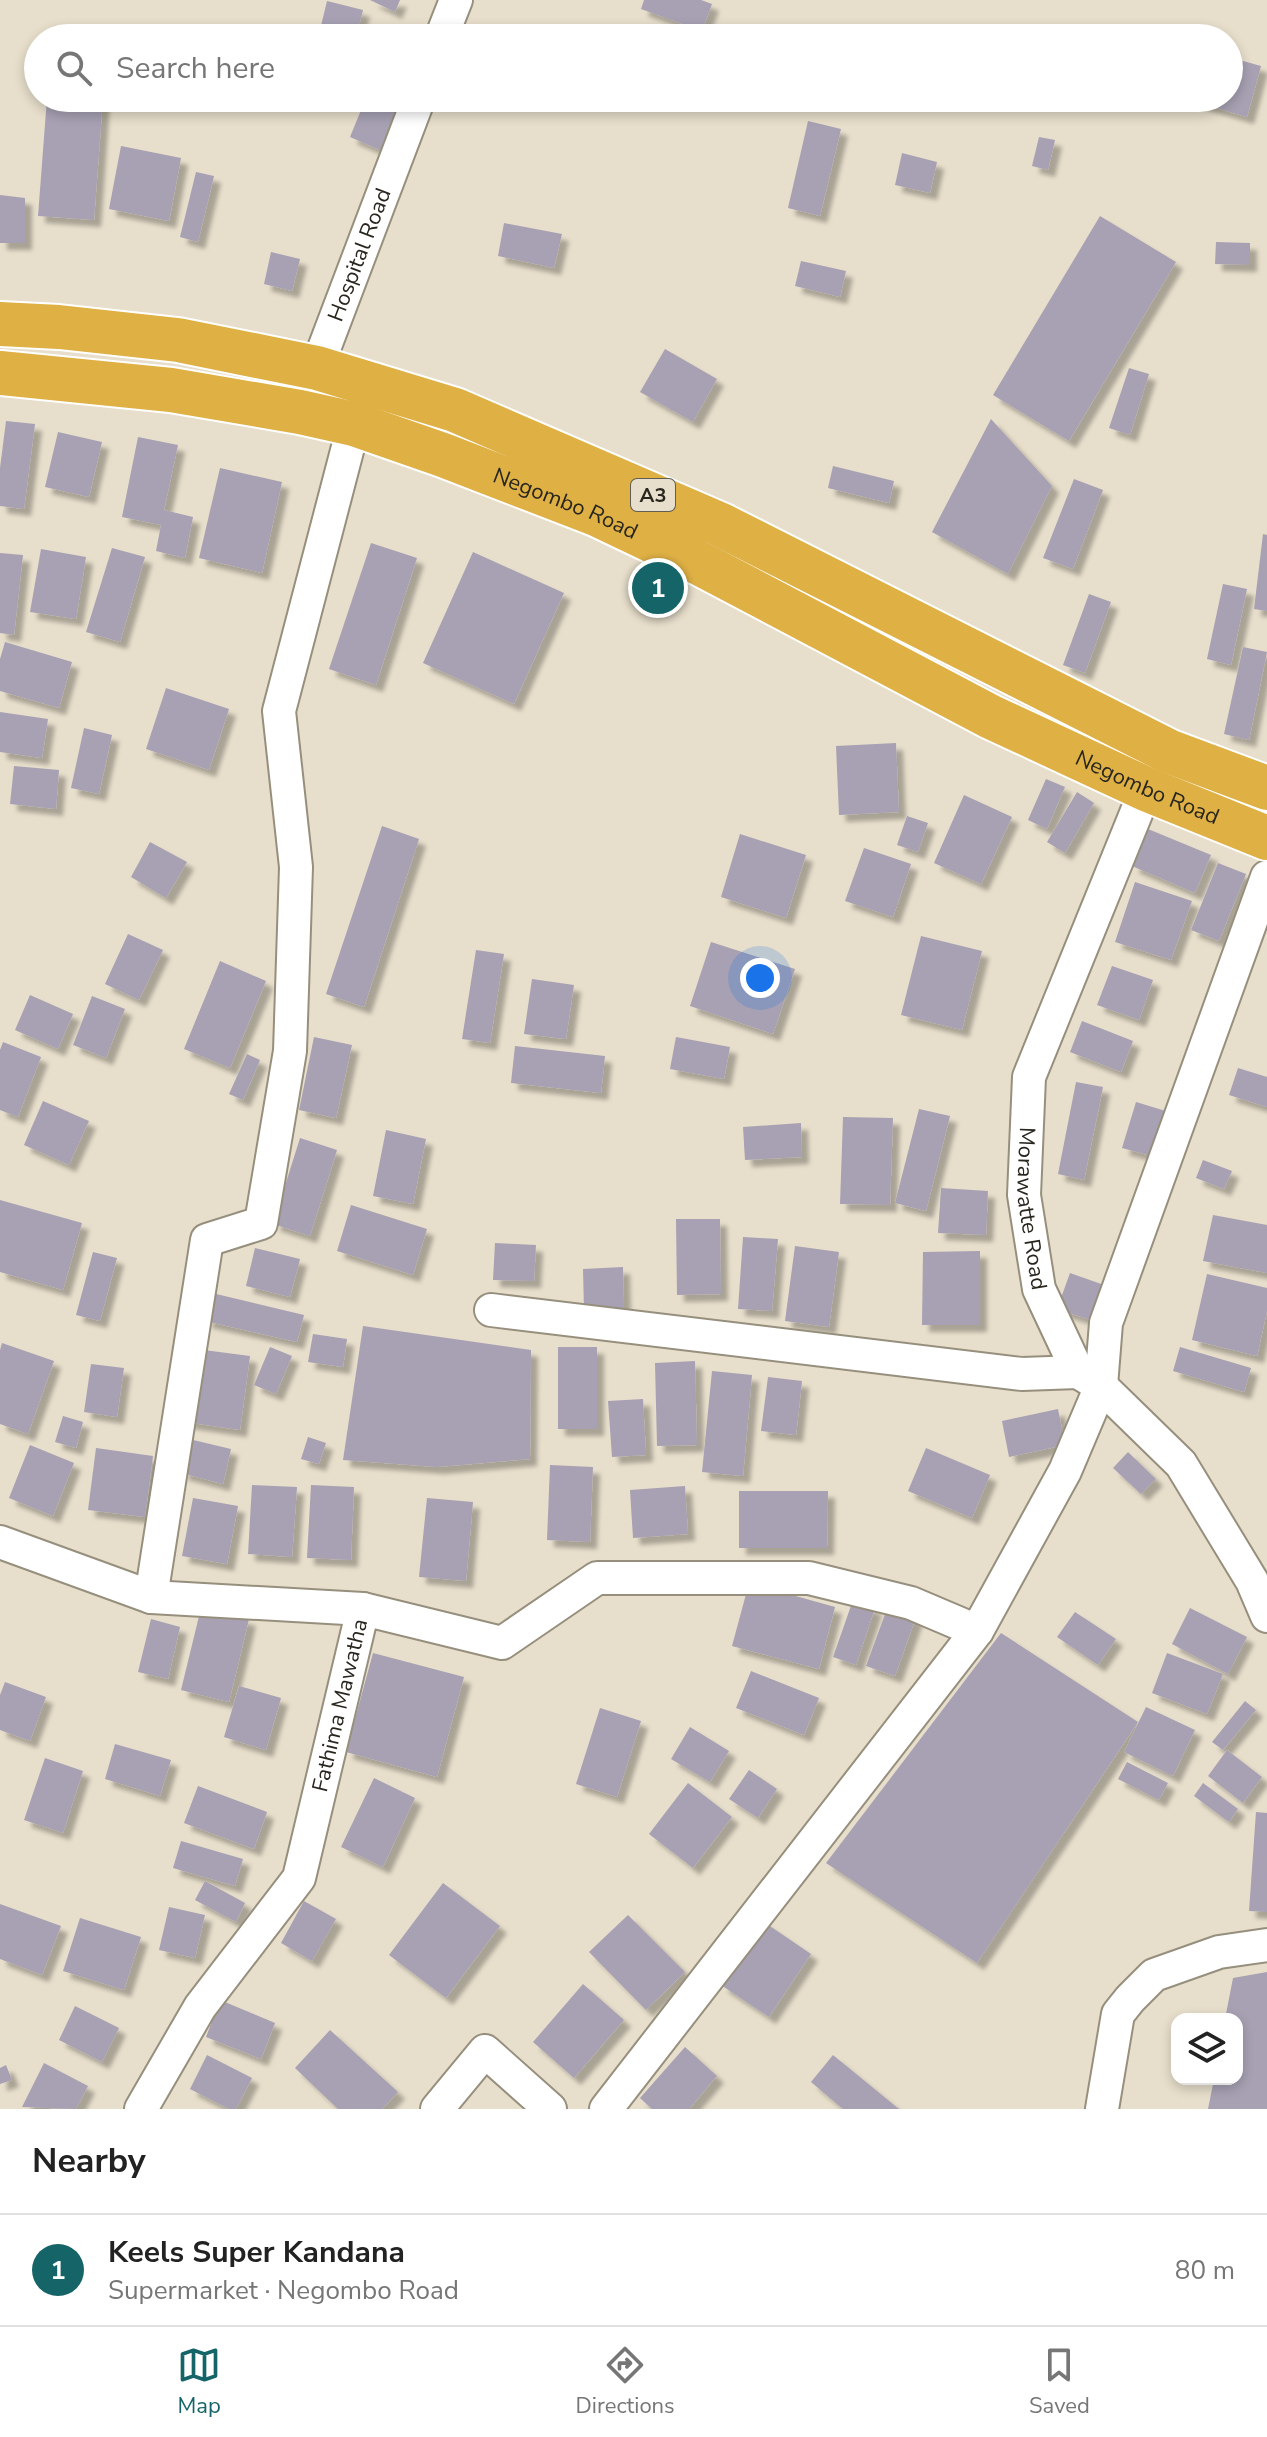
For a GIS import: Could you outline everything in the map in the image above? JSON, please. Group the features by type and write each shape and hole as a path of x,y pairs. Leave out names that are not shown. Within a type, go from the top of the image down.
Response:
{"highway":[{"name":"Negombo Road","path":"0,324 178,340 317,368 455,410 721,525 1168,751 1267,788"},
{"name":"Negombo Road","path":"0,373 171,390 300,412 354,424 443,455 596,514 703,565 991,717 1146,789 1267,838"}],"street":[{"path":"447,24 456,0"},
{"name":"Hospital Road","path":"300,412 414,112"},
{"path":"151,1597 207,1240 261,1223 290,1051 293,975 296,867 279,711 354,424"},
{"name":"Morawatte Road","path":"1168,751 1146,789 1029,1077 1024,1195 1039,1289 1089,1379 1181,1464 1252,1581 1267,1616"},
{"path":"606,2109 977,1631 1065,1471 1106,1323 1267,877"},
{"path":"491,1310 1022,1374 1089,1379"},
{"path":"0,1542 151,1597 363,1609"},
{"name":"Fathima Mawatha","path":"141,2109 200,2007 299,1878 363,1609 502,1643 597,1578 809,1578 911,1603 977,1631"},
{"path":"1102,2109 1118,2014 1154,1975 1219,1952 1267,1945"},
{"path":"437,2109 485,2051 550,2109"}],"building":[{"path":"370,0 400,0 395,12"},
{"path":"644,0 701,0 712,4 705,24 683,24 641,9"},
{"path":"327,1 363,10 360,24 321,24"},
{"path":"1243,61 1261,66 1247,117 1230,112 1243,112"},
{"path":"46,112 102,112 94,220 38,216"},
{"path":"360,112 396,112 380,150 350,137"},
{"path":"808,121 841,129 820,216 788,208"},
{"path":"1039,137 1055,140 1048,170 1032,166"},
{"path":"121,146 181,158 169,221 109,209"},
{"path":"902,153 937,162 930,193 895,185"},
{"path":"196,172 214,176 198,242 180,237"},
{"path":"0,195 25,198 25,243 0,243"},
{"path":"1100,216 1176,262 1069,441 993,395"},
{"path":"504,223 562,234 554,268 498,256"},
{"path":"1216,242 1250,243 1250,265 1215,264"},
{"path":"271,252 300,259 292,291 264,284"},
{"path":"801,261 846,271 840,297 795,286"},
{"path":"665,349 717,379 693,422 640,392"},
{"path":"1129,368 1149,374 1130,435 1109,428"},
{"path":"991,419 1052,486 1008,574 932,532"},
{"path":"6,421 35,424 24,509 0,506 0,468"},
{"path":"58,432 102,442 89,497 45,487"},
{"path":"138,437 178,445 164,510 193,517 185,558 156,551 161,525 122,517"},
{"path":"833,466 894,481 889,503 828,488"},
{"path":"220,468 282,482 262,573 199,558"},
{"path":"1074,479 1103,490 1073,569 1043,558"},
{"path":"1263,534 1267,535 1267,611 1254,609"},
{"path":"371,543 417,558 376,685 329,669"},
{"path":"112,548 145,557 120,642 86,632"},
{"path":"41,549 86,557 76,619 30,612"},
{"path":"473,552 564,593 514,704 423,663"},
{"path":"0,553 23,555 14,635 0,633"},
{"path":"1223,584 1247,589 1231,665 1207,659"},
{"path":"1089,594 1111,602 1085,673 1063,665"},
{"path":"5,642 72,662 59,708 0,691 0,659"},
{"path":"1243,647 1267,652 1249,740 1224,734"},
{"path":"166,688 229,709 209,770 146,749"},
{"path":"0,712 48,719 42,758 0,752"},
{"path":"84,728 112,735 99,794 71,788"},
{"path":"896,743 899,812 839,815 836,746"},
{"path":"14,766 59,770 56,809 10,804"},
{"path":"1046,779 1065,787 1047,829 1028,820"},
{"path":"1077,792 1094,803 1065,853 1047,842"},
{"path":"964,795 1012,817 981,884 934,863"},
{"path":"907,816 928,823 918,852 897,845"},
{"path":"382,826 419,839 364,1007 326,994"},
{"path":"1148,829 1211,855 1195,893 1132,866"},
{"path":"740,834 806,855 786,918 721,897"},
{"path":"150,842 187,862 166,898 131,877"},
{"path":"864,848 911,864 893,917 845,901"},
{"path":"1218,863 1246,874 1219,941 1191,930"},
{"path":"1135,882 1192,901 1171,960 1115,942"},
{"path":"128,934 163,950 139,1000 105,984"},
{"path":"921,936 982,951 962,1030 901,1015"},
{"path":"711,942 795,969 773,1034 690,1006"},
{"path":"476,950 504,954 490,1043 462,1039"},
{"path":"220,961 266,981 230,1068 184,1049"},
{"path":"1112,966 1153,980 1139,1020 1097,1005"},
{"path":"532,979 574,985 566,1039 524,1034"},
{"path":"30,995 73,1014 58,1049 15,1030"},
{"path":"92,996 125,1009 106,1058 73,1045"},
{"path":"1082,1021 1133,1041 1121,1072 1070,1052"},
{"path":"314,1037 352,1045 336,1118 299,1110"},
{"path":"676,1037 730,1047 724,1079 670,1069"},
{"path":"3,1042 41,1057 18,1117 0,1110 0,1050"},
{"path":"515,1046 605,1056 601,1093 511,1083"},
{"path":"247,1054 260,1060 243,1100 229,1094"},
{"path":"1238,1068 1267,1077 1267,1107 1229,1095"},
{"path":"1076,1082 1103,1087 1084,1180 1058,1174"},
{"path":"43,1101 89,1121 69,1165 24,1145"},
{"path":"1136,1102 1169,1112 1155,1157 1122,1148"},
{"path":"919,1109 950,1116 926,1211 895,1203"},
{"path":"843,1117 893,1118 890,1205 840,1204"},
{"path":"801,1123 802,1157 745,1160 743,1127"},
{"path":"386,1130 426,1139 413,1204 373,1196"},
{"path":"300,1138 337,1150 310,1236 273,1224"},
{"path":"1203,1160 1232,1171 1224,1189 1196,1178"},
{"path":"941,1188 988,1191 986,1235 938,1233"},
{"path":"0,1200 82,1223 63,1290 0,1272"},
{"path":"351,1205 427,1229 413,1275 337,1251"},
{"path":"1213,1215 1267,1225 1267,1273 1203,1261"},
{"path":"676,1219 720,1219 721,1294 677,1295"},
{"path":"743,1237 778,1239 772,1311 738,1309"},
{"path":"495,1243 536,1245 534,1281 493,1280"},
{"path":"795,1246 839,1252 829,1327 785,1321"},
{"path":"255,1248 300,1259 290,1297 246,1286"},
{"path":"980,1251 980,1325 922,1325 923,1252"},
{"path":"93,1252 117,1258 100,1321 76,1315"},
{"path":"623,1267 624,1309 584,1310 583,1269"},
{"path":"1070,1273 1104,1285 1091,1320 1057,1309"},
{"path":"1207,1274 1267,1288 1267,1311 1257,1356 1192,1340"},
{"path":"212,1293 304,1315 297,1342 205,1321"},
{"path":"363,1326 531,1350 530,1459 437,1467 343,1460"},
{"path":"313,1334 347,1339 343,1367 308,1362"},
{"path":"2,1343 54,1361 28,1434 0,1424"},
{"path":"270,1347 292,1356 276,1394 254,1385"},
{"path":"558,1347 597,1347 597,1429 558,1429"},
{"path":"1180,1347 1251,1368 1244,1392 1173,1371"},
{"path":"196,1349 250,1356 240,1430 186,1422"},
{"path":"695,1361 697,1445 657,1446 655,1363"},
{"path":"91,1364 124,1368 117,1417 84,1412"},
{"path":"712,1371 752,1375 743,1476 702,1472"},
{"path":"768,1377 802,1381 796,1435 761,1431"},
{"path":"643,1399 646,1455 612,1457 608,1401"},
{"path":"1058,1409 1065,1445 1009,1457 1002,1421"},
{"path":"63,1416 83,1422 76,1448 55,1442"},
{"path":"308,1437 326,1443 319,1464 301,1459"},
{"path":"189,1439 231,1449 223,1484 181,1473"},
{"path":"30,1445 74,1463 53,1516 9,1498"},
{"path":"96,1448 153,1456 145,1517 88,1510"},
{"path":"926,1448 990,1475 972,1518 908,1491"},
{"path":"1128,1452 1156,1479 1141,1494 1113,1468"},
{"path":"550,1465 593,1467 590,1542 547,1540"},
{"path":"252,1485 297,1487 292,1557 248,1554"},
{"path":"311,1485 354,1487 351,1560 307,1558"},
{"path":"685,1486 688,1534 633,1538 630,1490"},
{"path":"739,1491 828,1491 827,1548 739,1548"},
{"path":"193,1498 238,1506 227,1564 182,1556"},
{"path":"427,1498 473,1502 466,1581 419,1577"},
{"path":"749,1583 835,1607 819,1669 732,1646"},
{"path":"853,1600 875,1608 856,1665 833,1657"},
{"path":"888,1606 916,1617 895,1676 866,1666"},
{"path":"201,1608 249,1619 229,1702 181,1690"},
{"path":"1190,1608 1247,1637 1228,1674 1172,1644"},
{"path":"1075,1612 1116,1639 1098,1665 1057,1637"},
{"path":"151,1619 180,1627 168,1679 138,1672"},
{"path":"1001,1633 1138,1722 977,1963 826,1863"},
{"path":"373,1653 464,1677 437,1777 346,1752"},
{"path":"1167,1653 1223,1674 1207,1714 1152,1693"},
{"path":"751,1671 819,1698 804,1735 736,1708"},
{"path":"5,1682 46,1697 30,1741 0,1730 0,1695"},
{"path":"239,1686 281,1698 266,1750 224,1737"},
{"path":"1245,1701 1256,1710 1223,1750 1212,1742"},
{"path":"1146,1707 1195,1730 1173,1776 1124,1752"},
{"path":"600,1708 641,1721 617,1797 576,1784"},
{"path":"690,1727 729,1751 710,1782 671,1759"},
{"path":"115,1744 171,1760 160,1796 105,1779"},
{"path":"1227,1750 1262,1777 1243,1803 1208,1776"},
{"path":"45,1758 83,1771 63,1833 24,1820"},
{"path":"1127,1762 1168,1783 1159,1800 1118,1779"},
{"path":"749,1770 777,1789 758,1818 729,1799"},
{"path":"374,1778 415,1798 383,1867 341,1847"},
{"path":"688,1783 732,1817 693,1868 649,1834"},
{"path":"1203,1783 1238,1809 1229,1822 1194,1796"},
{"path":"198,1786 267,1812 254,1849 184,1823"},
{"path":"1256,1812 1267,1813 1267,1912 1249,1911"},
{"path":"181,1841 243,1859 235,1886 173,1868"},
{"path":"205,1881 245,1903 236,1922 195,1900"},
{"path":"443,1883 500,1926 446,1998 389,1955"},
{"path":"304,1901 336,1919 312,1961 281,1943"},
{"path":"0,1904 61,1926 42,1975 0,1959"},
{"path":"169,1907 205,1915 195,1958 159,1950"},
{"path":"628,1915 685,1972 646,2010 589,1952"},
{"path":"80,1918 141,1937 124,1990 63,1971"},
{"path":"764,1922 811,1954 769,2017 721,1985"},
{"path":"1267,1972 1267,2109 1208,2109 1213,2085 1243,2085 1243,2013 1226,2013 1233,1978"},
{"path":"583,1984 624,2020 574,2078 533,2042"},
{"path":"220,2000 275,2023 261,2059 206,2037"},
{"path":"75,2006 119,2028 102,2062 59,2040"},
{"path":"330,2030 398,2092 382,2109 338,2109 295,2068"},
{"path":"685,2047 717,2076 689,2109 652,2109 640,2098"},
{"path":"207,2055 252,2078 236,2109 229,2109 190,2089"},
{"path":"833,2055 899,2109 843,2109 811,2082"},
{"path":"44,2063 88,2086 76,2109 22,2107"},
{"path":"6,2065 12,2080 0,2084 0,2068"}],"place":[{"name":"Keels Super Kandana","path":"658,588"}]}
